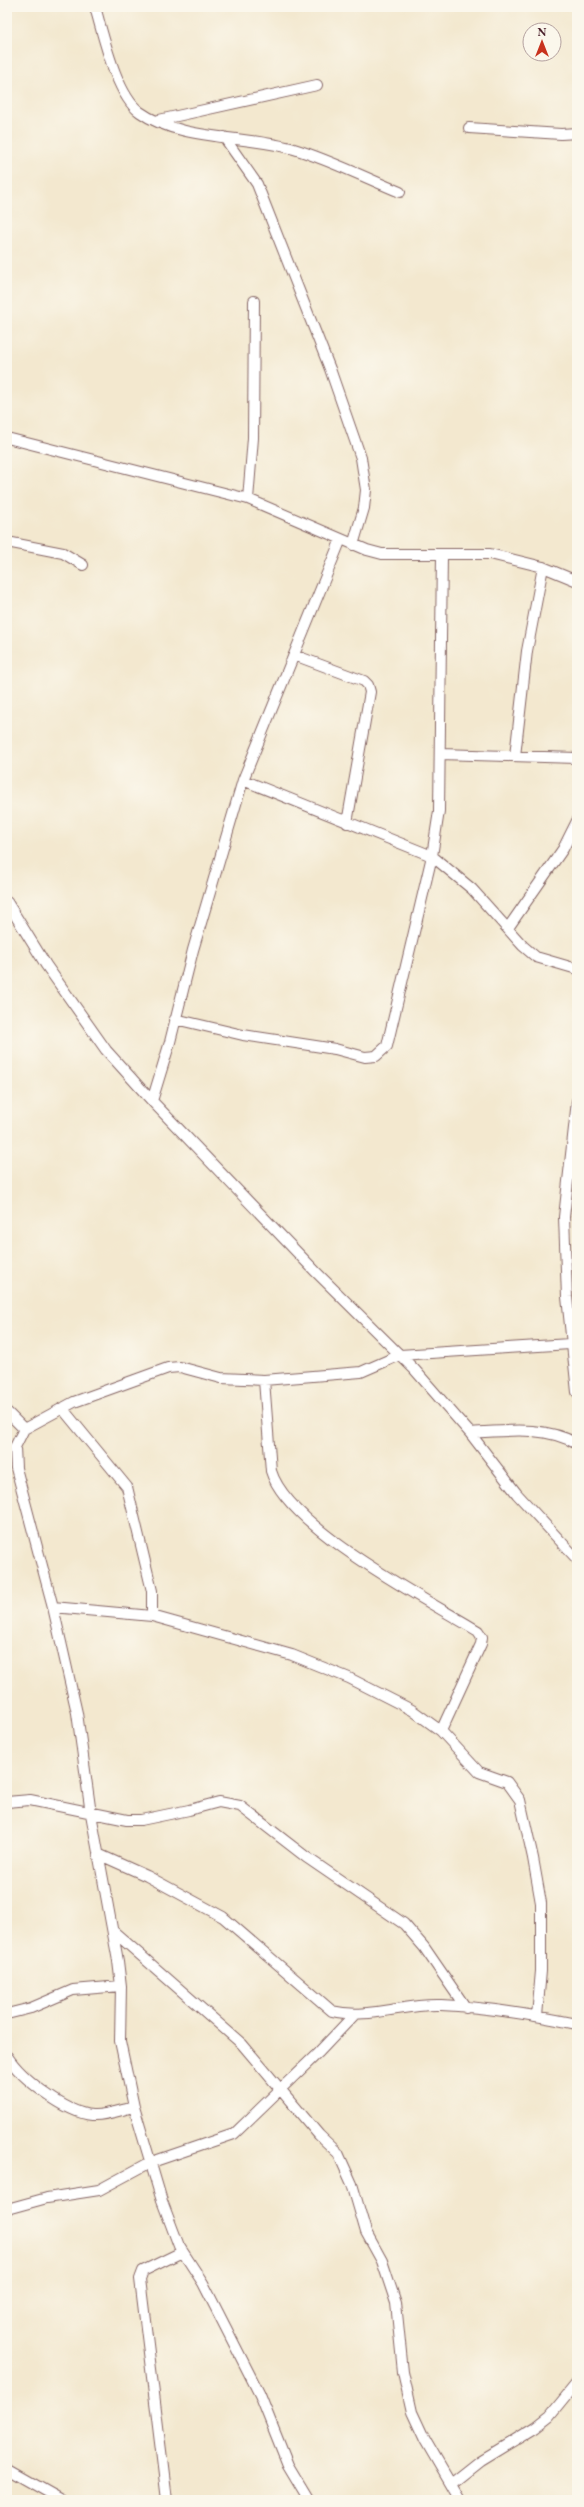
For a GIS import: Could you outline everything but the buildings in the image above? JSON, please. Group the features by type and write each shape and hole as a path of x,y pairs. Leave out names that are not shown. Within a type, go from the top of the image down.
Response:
{"street":[{"path":"95,7 114,71 126,93 139,111 174,128 205,135 264,141 296,150 400,192"},
{"path":"159,120 317,85"},
{"path":"469,128 561,134 577,133"},
{"path":"224,136 257,184 330,369 361,458 366,490 364,508 353,545"},
{"path":"248,498 253,438 254,301"},
{"path":"7,438 248,498 341,540 382,554 490,554 543,568 577,581"},
{"path":"152,1101 170,1042 192,950 243,780 341,540"},
{"path":"7,542 63,553 83,565"},
{"path":"175,1019 243,1035 335,1049 365,1057 376,1056 383,1052 393,1026 432,856 439,811 442,554"},
{"path":"515,756 527,651 543,568"},
{"path":"294,655 364,681 368,685 370,692 347,824"},
{"path":"440,754 577,758"},
{"path":"243,780 347,824 432,856 472,889 523,946 536,956 577,969"},
{"path":"508,928 564,849 577,821"},
{"path":"7,902 82,1017 106,1050 152,1101 316,1272 400,1355 470,1433 517,1494 577,1559"},
{"path":"577,1101 564,1217 570,1344 577,1392"},
{"path":"310,2500 288,2465 260,2395 203,2283 182,2252 150,2163 134,2107 120,2041 121,1986 113,1931 91,1814 77,1713 53,1607 16,1468 15,1448 24,1429 62,1408 168,1368 180,1367 221,1378 264,1380 361,1372 400,1355 570,1344"},
{"path":"264,1380 272,1471 277,1483 298,1510 340,1546 478,1631 482,1637 482,1644 441,1731"},
{"path":"62,1408 127,1487 152,1591 152,1616"},
{"path":"7,1412 24,1429"},
{"path":"470,1433 515,1430 551,1433 577,1444"},
{"path":"53,1607 152,1616 292,1655 349,1678 405,1707 441,1731 470,1765 479,1772 508,1782 520,1800 541,1903 541,1970 537,2016"},
{"path":"7,1802 30,1800 112,1818 141,1820 219,1802 240,1806 306,1857 404,1924 424,1947 466,2008"},
{"path":"98,1854 147,1876 223,1917 332,2011 355,2014 421,2005 466,2008 537,2016 577,2024"},
{"path":"113,1931 242,2044 342,2160 366,2232 382,2261 396,2303 403,2372 412,2412 425,2440 460,2500"},
{"path":"7,2014 31,2008 73,1990 121,1986"},
{"path":"7,2209 47,2198 99,2190 150,2163 234,2134 281,2090 355,2014"},
{"path":"7,2056 27,2079 57,2100 82,2114 102,2115 134,2107"},
{"path":"167,2500 140,2279 142,2271 182,2252"},
{"path":"451,2484 480,2461 536,2427 550,2416 577,2383"},
{"path":"7,2469 62,2500"}]}
